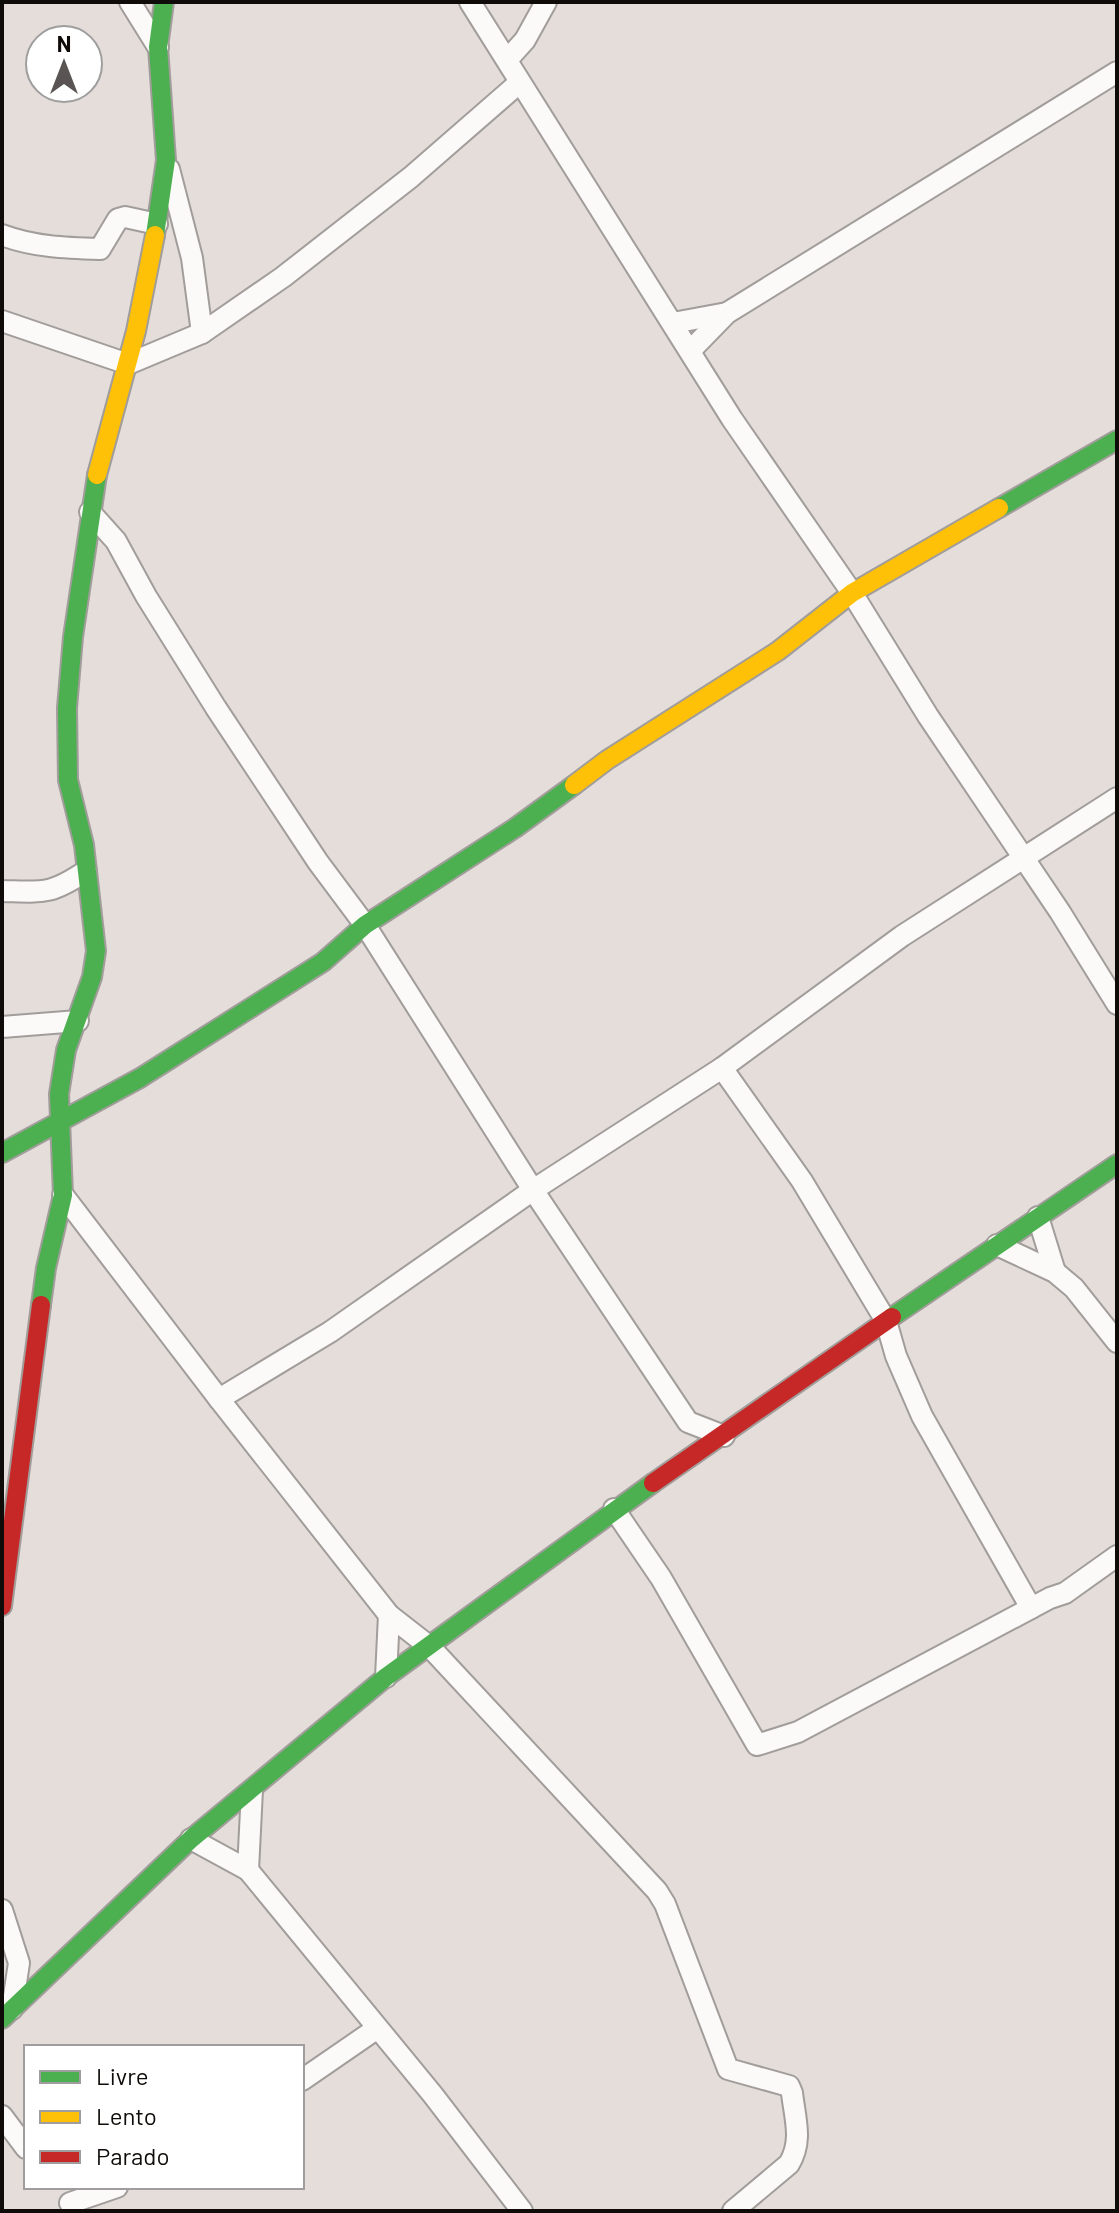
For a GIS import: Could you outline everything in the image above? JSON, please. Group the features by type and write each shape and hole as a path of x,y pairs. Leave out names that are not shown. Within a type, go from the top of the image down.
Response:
{"street":[{"path":"130,2 158,47"},
{"path":"164,2 158,47 166,160 192,258 202,333"},
{"path":"470,2 732,419 852,593 928,716 1117,1004"},
{"path":"507,60 525,40 546,2"},
{"path":"690,351 727,313 1117,72"},
{"path":"2,321 128,364 202,333 283,277 411,177 519,83"},
{"path":"2,1606 6,1548 23,1451 46,1268 63,1195 59,1094 66,1050 92,977 96,951 84,845 68,780 67,708 97,472 128,364 157,224 166,160"},
{"path":"2,235 57,248 100,249 118,219 125,217 157,224"},
{"path":"673,323 727,313"},
{"path":"2,1153 59,1125 191,1047 323,962 365,925 515,828 607,760 778,651 852,593 1117,440"},
{"path":"90,512 116,541 146,596 216,708 318,862 365,925 533,1190 688,1422 724,1436"},
{"path":"219,1399 330,1332 533,1190 722,1068 902,936 1117,798"},
{"path":"2,891 59,889 86,871"},
{"path":"2,1027 78,1021"},
{"path":"722,1068 802,1181 886,1321 896,1356 922,1416 1031,1608"},
{"path":"7,2014 191,1839 386,1677 614,1509 1117,1164"},
{"path":"63,1195 389,1615 430,1647 657,1891 665,1904 728,2069 789,2086 798,2145 795,2154 789,2164 733,2211"},
{"path":"1038,1217 1055,1272"},
{"path":"997,1245 1055,1272 1074,1288 1117,1342"},
{"path":"682,1464 688,1422"},
{"path":"2,1449 23,1451"},
{"path":"614,1509 661,1578 757,1745 798,1732 1065,1593 1117,1556"},
{"path":"386,1677 389,1615"},
{"path":"248,1870 252,1790"},
{"path":"191,1839 248,1870 433,2095 522,2211"},
{"path":"2,1910 19,1963 7,2014"},
{"path":"19,1963 51,1972"},
{"path":"304,2079 376,2029"},
{"path":"2,2116 24,2145"},
{"path":"58,2189 70,2207 112,2189"}],"traffic: fast":[{"path":"155,235 166,160 158,47 164,2"},
{"path":"999,508 1117,440"},
{"path":"41,1305 63,1195 59,1094 66,1050 92,977 96,951 84,845 68,780 67,708 73,637 97,475"},
{"path":"2,1153 140,1078 323,962 365,925 515,828 574,785"},
{"path":"892,1317 1117,1164"},
{"path":"2,2019 191,1839 386,1677 653,1483"}],"traffic: slow":[{"path":"97,475 136,331 155,235"},
{"path":"574,785 607,760 778,651 852,593 999,508"}],"traffic: jam":[{"path":"2,1606 41,1305"},
{"path":"653,1483 892,1317"}]}
